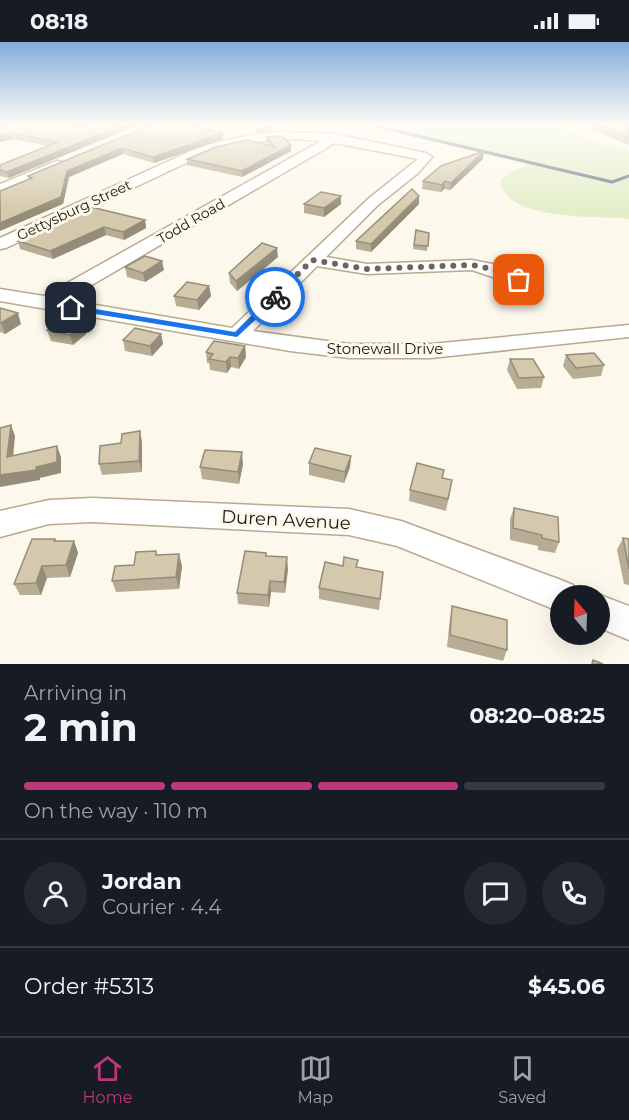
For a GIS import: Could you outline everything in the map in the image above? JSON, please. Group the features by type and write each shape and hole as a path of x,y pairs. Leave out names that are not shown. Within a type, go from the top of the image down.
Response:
{"street":[{"name":"Gettysburg Street","path":"0,244 198,153"},
{"name":"Todd Road","path":"47,303 309,153"},
{"name":"Gettysburg Street","path":"312,260 376,199 414,172 426,157 407,153"},
{"path":"0,189 74,158"},
{"path":"237,335 312,260 367,269 472,265 491,269 519,280"},
{"name":"Stonewall Drive","path":"0,295 319,348 393,352 478,347 629,331"},
{"name":"Duren Avenue","path":"0,524 49,512 81,510 349,522 401,534 550,592"},
{"path":"610,615 629,623"}],"green space":[{"path":"492,153 629,153 629,219 555,214 535,210 518,203 505,194 500,180 511,172 534,163"}],"building":[{"path":"30,153 54,153 7,172 0,170 0,165"},
{"path":"83,153 110,153 67,171 61,197 0,223 0,191 32,178 28,176"},
{"path":"139,153 165,153 153,157"},
{"path":"201,153 276,153 242,171 187,159"},
{"path":"482,153 451,183 445,181 442,185 423,181 441,166"},
{"path":"412,189 419,196 371,244 356,241"},
{"path":"321,192 341,196 324,208 304,204"},
{"path":"91,207 145,220 123,232 104,227 50,251 18,241"},
{"path":"416,230 429,233 428,246 414,245"},
{"path":"262,243 277,248 236,281 229,273"},
{"path":"145,256 162,261 143,273 125,267"},
{"path":"187,282 209,286 197,300 174,296"},
{"path":"0,308 18,313 0,323"},
{"path":"62,319 84,324 70,335 47,330"},
{"path":"135,328 161,334 150,346 123,340"},
{"path":"214,341 245,346 238,358 230,357 226,362 209,359 213,354 206,352"},
{"path":"594,353 604,365 576,368 566,355"},
{"path":"510,359 533,359 544,377 519,378"},
{"path":"11,425 7,457 57,446 57,462 36,467 36,470 0,475 0,428"},
{"path":"140,431 139,461 99,464 100,446 121,443 122,434"},
{"path":"315,448 351,456 345,472 309,463"},
{"path":"205,450 242,452 238,472 200,467"},
{"path":"417,463 444,470 442,478 452,480 448,499 410,490"},
{"path":"514,508 558,517 559,542 513,528"},
{"path":"623,538 629,539 629,569"},
{"path":"32,539 74,541 66,565 42,566 36,583 14,584"},
{"path":"156,551 156,555 179,554 176,577 112,581 115,566 134,565 136,552"},
{"path":"245,551 266,553 266,556 287,557 284,582 270,581 268,595 237,593"},
{"path":"344,557 358,560 356,567 383,572 380,599 319,588 325,562 343,566"},
{"path":"452,606 507,620 507,650 450,635"}],"waterway":[{"path":"490,153 612,182 629,176"}],"way so far":[{"path":"275,297 312,260 367,269 462,264 491,269 519,280"}],"route":[{"path":"71,308 237,335 275,297"}]}
